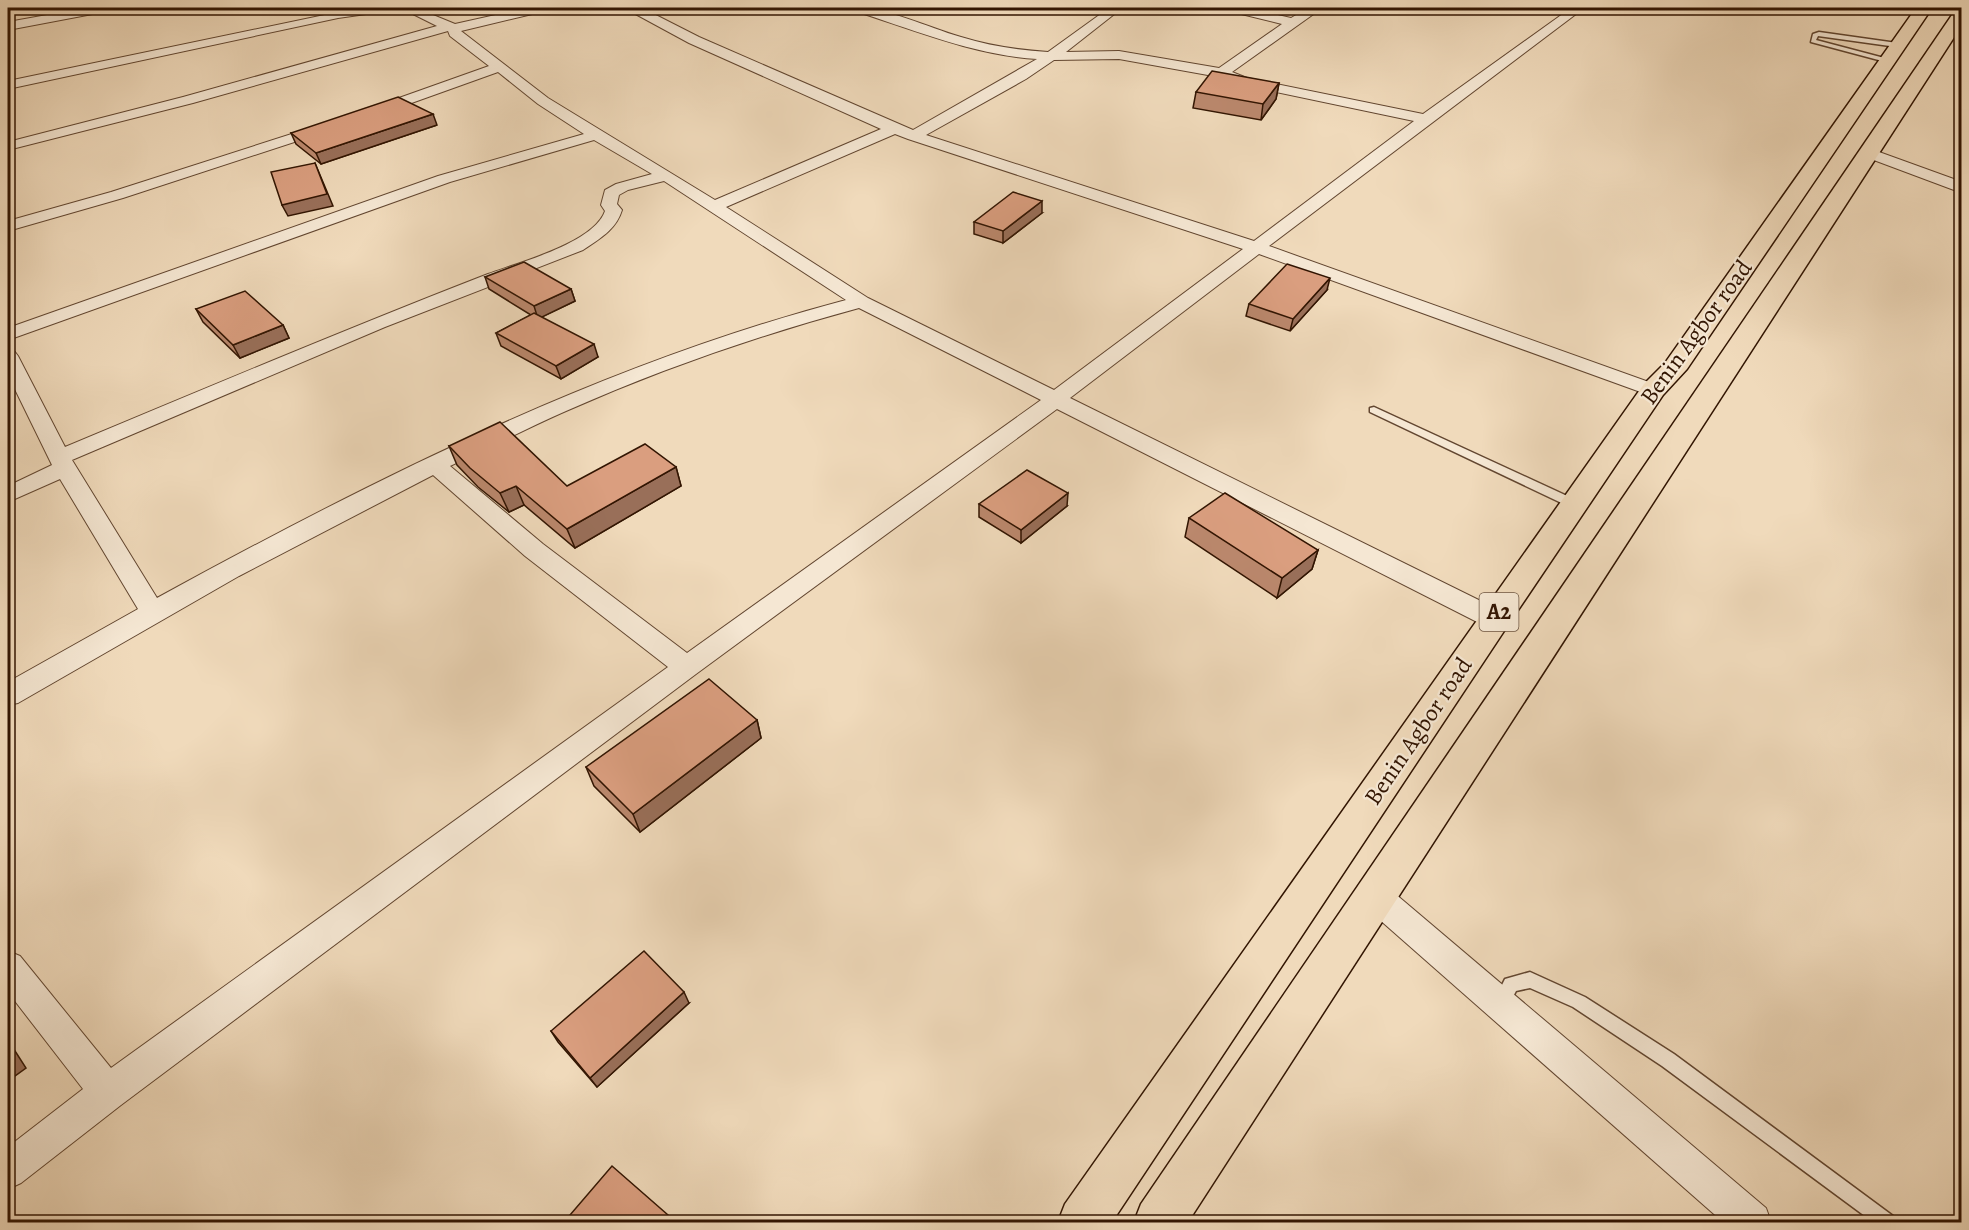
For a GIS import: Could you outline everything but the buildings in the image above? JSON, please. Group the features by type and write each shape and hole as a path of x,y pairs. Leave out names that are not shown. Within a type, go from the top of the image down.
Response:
{"highway":[{"name":"Benin Agbor road","path":"1083,1222 1494,619 1653,390 1674,369 1924,8"},
{"name":"Benin Agbor road","path":"1159,1222 1960,16"}],"street":[{"path":"8,26 103,8"},
{"path":"8,85 338,14 380,8"},
{"path":"407,8 452,27 455,33 543,101 596,135 666,175 861,302 1494,619"},
{"path":"8,146 188,100 452,27 541,8"},
{"path":"634,8 694,40 894,129 1258,248 1653,390"},
{"path":"859,8 957,40 1008,53 1050,56 1119,55 1222,73 1243,81 1425,119"},
{"path":"1233,8 1294,23"},
{"path":"1222,73 1272,36 1316,8"},
{"path":"8,1170 108,1092 687,667 1056,400 1425,119 1578,8"},
{"path":"913,136 1021,76 1109,9"},
{"path":"8,226 117,195 351,119 500,67"},
{"path":"714,206 894,129"},
{"path":"8,334 444,180 596,135"},
{"path":"1868,153 1962,188"},
{"path":"8,495 62,462 378,323 577,246 605,228 613,216 614,210 609,205 611,193 622,187 666,175"},
{"path":"8,695 152,611 384,489 569,402 695,352 800,317 861,302"},
{"path":"8,356 62,462 152,611"},
{"path":"435,465 534,550 687,667"},
{"path":"1375,896 1752,1222"},
{"path":"8,967 108,1092"}],"lane":[{"path":"1819,34 1858,40 1891,53 1854,52 1813,41 1815,35 1819,34"},
{"path":"1854,52 1858,40"},
{"path":"1374,410 1574,504"},
{"path":"1500,1005 1511,984 1530,980 1579,1002 1668,1060 1887,1222"}]}
